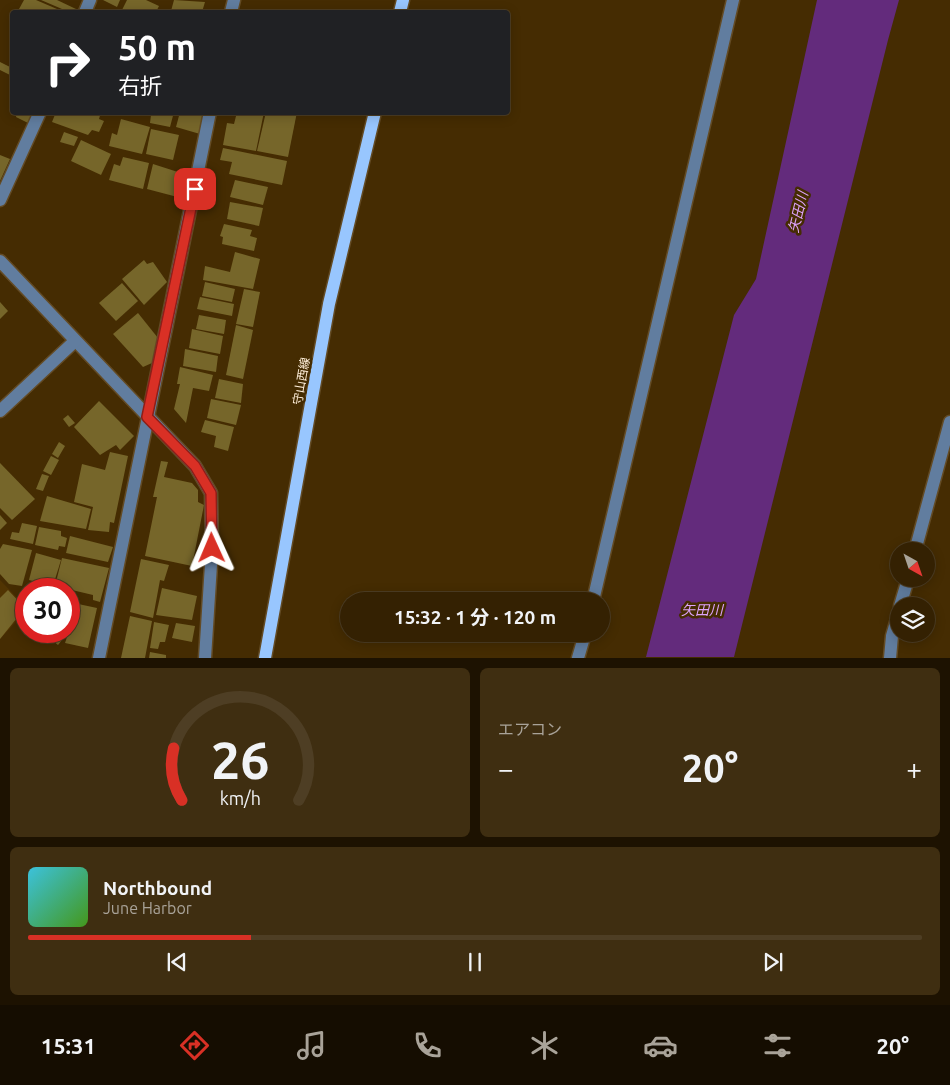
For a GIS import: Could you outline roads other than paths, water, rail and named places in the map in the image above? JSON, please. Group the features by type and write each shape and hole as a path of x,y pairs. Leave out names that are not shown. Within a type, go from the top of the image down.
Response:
{"main road":[{"name":"守山西線","path":"265,658 329,304 374,115"}],"street":[{"path":"595,592 733,0"},
{"path":"0,200 39,115"},
{"path":"99,658 209,115"},
{"path":"0,262 195,466 211,493 212,548 205,658"},
{"path":"0,411 76,341"},
{"path":"917,542 950,422"},
{"path":"578,658 582,642"},
{"path":"890,658 891,642"}],"water":[{"name":"矢田川","path":"817,0 899,0 734,657 646,657 734,315 756,279"}]}
